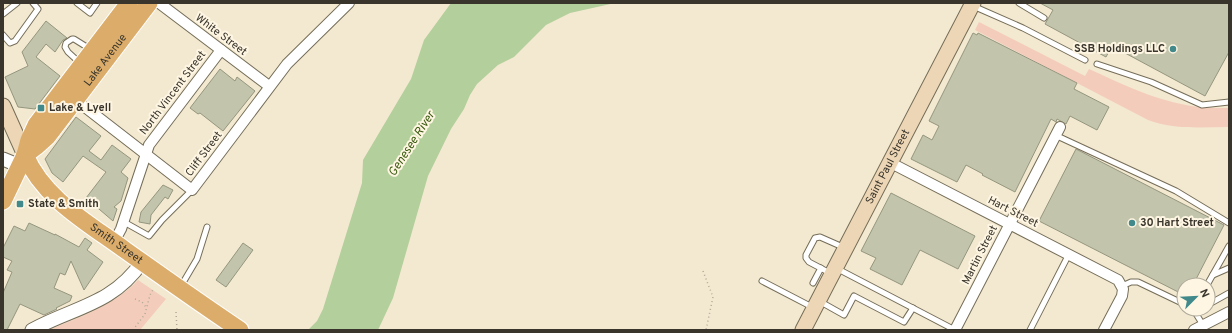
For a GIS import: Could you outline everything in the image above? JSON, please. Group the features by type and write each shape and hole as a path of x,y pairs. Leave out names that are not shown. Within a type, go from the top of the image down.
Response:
{"main road":[{"name":"Lake Avenue","path":"22,161 33,130 129,3"},
{"name":"Lake Avenue","path":"22,161 42,142 149,3"},
{"name":"Saint Paul Street","path":"803,330 816,305 829,270 845,248 891,163 968,12"},
{"path":"3,106 22,161 3,201"},
{"name":"Smith Street","path":"22,161 47,190 64,205 179,289 240,330"}],"street":[{"name":"White Street","path":"159,3 270,86"},
{"name":"Cliff Street","path":"74,100 192,190 294,56 350,3"},
{"name":"North Vincent Street","path":"114,242 120,234 145,154 155,135 221,50"},
{"path":"74,100 70,91 70,84 78,70"},
{"name":"Martin Street","path":"955,330 1058,131"},
{"path":"3,160 22,161"},
{"name":"Hart Street","path":"891,163 1116,278 1122,286"},
{"path":"32,330 104,298 128,280 142,262"},
{"path":"1104,330 1122,296 1122,286"},
{"path":"1194,330 1229,312"}],"lane":[{"path":"3,14 17,3"},
{"path":"3,35 10,43 15,41 38,9 33,3"},
{"path":"77,3 90,13 97,3"},
{"path":"1019,3 1044,18"},
{"path":"968,12 1023,28 1085,60"},
{"path":"78,70 65,47 66,43 74,39 93,50"},
{"path":"1097,64 1151,82 1202,105 1228,101"},
{"path":"1058,131 1176,190 1229,223"},
{"path":"124,222 149,236 162,220 192,190"},
{"path":"179,289 197,259 207,227"},
{"path":"845,248 820,237 815,238 806,255 806,258 809,262 912,308 955,330"},
{"path":"1213,275 1229,246"},
{"path":"1030,330 1069,254"},
{"path":"1213,275 1229,268"},
{"path":"813,283 829,270"},
{"path":"762,281 816,305 844,315 854,296 904,322 912,308"},
{"path":"1122,286 1131,282 1138,282 1176,300"},
{"path":"1216,300 1229,293"},
{"path":"1198,317 1203,325"}],"path":[{"path":"703,272 713,297 706,330"},
{"path":"133,330 144,317 150,294 154,288"},
{"path":"135,299 142,302 147,308"},
{"path":"176,312 177,330"}],"shaded area":[{"path":"979,22 1085,76 1089,69 1136,90 1161,99 1197,107 1229,108 1229,127 1177,127 1148,120 975,30"},
{"path":"138,280 166,299 140,330 49,330 108,304 129,289"}],"water":[{"name":"Genesee River","path":"451,3 615,3 570,13 546,25 514,57 498,65 477,84 464,109 451,129 428,176 393,298 378,330 308,330 317,321 323,309 362,183 363,160 411,79 424,40"}],"building":[{"name":"SSB Holdings LLC","path":"1040,3 1229,3 1229,52 1205,96 1112,46 1106,57 1045,24 1053,10"},
{"path":"46,21 67,38 63,40 55,52 46,44 36,57 60,76 35,109 18,107 5,77 28,66 22,52"},
{"path":"973,33 977,35 978,33 1077,83 1074,89 1109,107 1097,130 1070,116 1066,124 1057,119 1056,122 1051,119 1015,192 966,165 957,182 911,159 923,135 932,140 939,126 929,121"},
{"path":"220,69 235,81 237,77 255,91 223,131 200,113 198,114 190,108"},
{"path":"76,117 101,136 89,151 101,160 112,145 131,159 121,172 128,178 121,201 114,207 117,209 113,221 86,198 106,172 83,156 63,182 52,173 45,159"},
{"name":"30 Hart Street","path":"1076,149 1224,225 1197,277 1176,277 1176,291 1039,221"},
{"path":"163,185 173,190 168,199 165,197 151,215 150,224 139,222 141,212"},
{"path":"891,193 975,236 958,269 920,250 902,285 870,269 876,258 861,251"},
{"path":"29,223 55,234 79,247 85,238 92,243 87,250 103,262 84,290 71,261 65,275 60,273 54,288 72,296 70,301 44,315 20,304 7,330 3,330 3,293 12,272 7,270 12,261 3,257 3,248 14,226 25,231"},
{"path":"243,243 253,250 226,287 216,280"}],"place":[{"name":"SSB Holdings LLC","path":"1173,49"},
{"name":"Lake & Lyell","path":"41,108"},
{"name":"State & Smith","path":"20,204"},
{"name":"30 Hart Street","path":"1132,223"}]}
